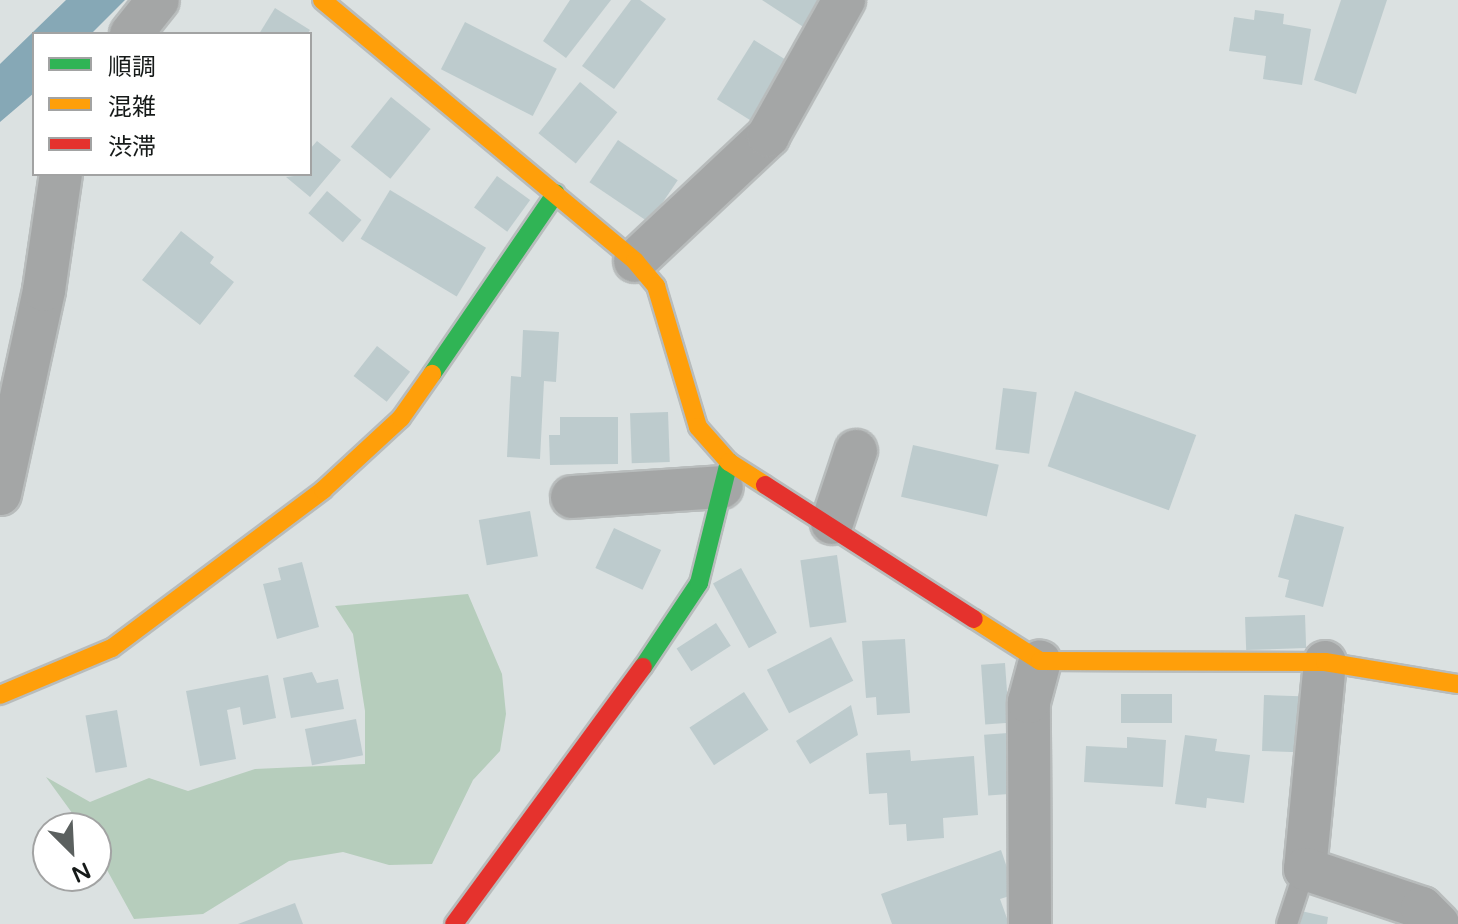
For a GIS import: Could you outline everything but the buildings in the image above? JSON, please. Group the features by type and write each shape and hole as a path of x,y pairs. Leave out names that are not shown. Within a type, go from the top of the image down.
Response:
{"street":[{"path":"133,32 158,0"},
{"path":"322,0 635,261 656,286 698,427 725,474 699,583 675,624 454,924"},
{"path":"635,261 768,136 844,0"},
{"path":"0,494 44,290 61,176"},
{"path":"0,695 112,648 323,490 401,418 556,193"},
{"path":"832,523 856,451"},
{"path":"572,497 725,474 832,523 1040,661 1325,662 1458,684"},
{"path":"1030,924 1029,702 1040,661"},
{"path":"1325,662 1305,869 1422,908 1438,924"}],"lane":[{"path":"1287,924 1305,869"}],"green space":[{"path":"468,594 502,674 506,714 500,751 473,780 432,864 389,865 343,852 289,861 203,914 134,919 112,879 112,812 71,812 46,777 90,802 149,778 188,791 255,769 365,764 365,711 353,634 335,606"}],"water":[{"path":"66,0 125,0 93,32 33,32"},
{"path":"32,33 32,95 0,122 0,64"}],"traffic: fast":[{"path":"432,374 556,193"},
{"path":"643,667 699,583 729,462"}],"traffic: slow":[{"path":"322,0 635,261 656,286 698,427 729,462 765,485"},
{"path":"0,695 112,648 323,490 401,418 432,374"},
{"path":"974,619 1040,661 1325,662 1458,684"}],"traffic: jam":[{"path":"765,485 974,619"},
{"path":"454,924 643,667"}]}
